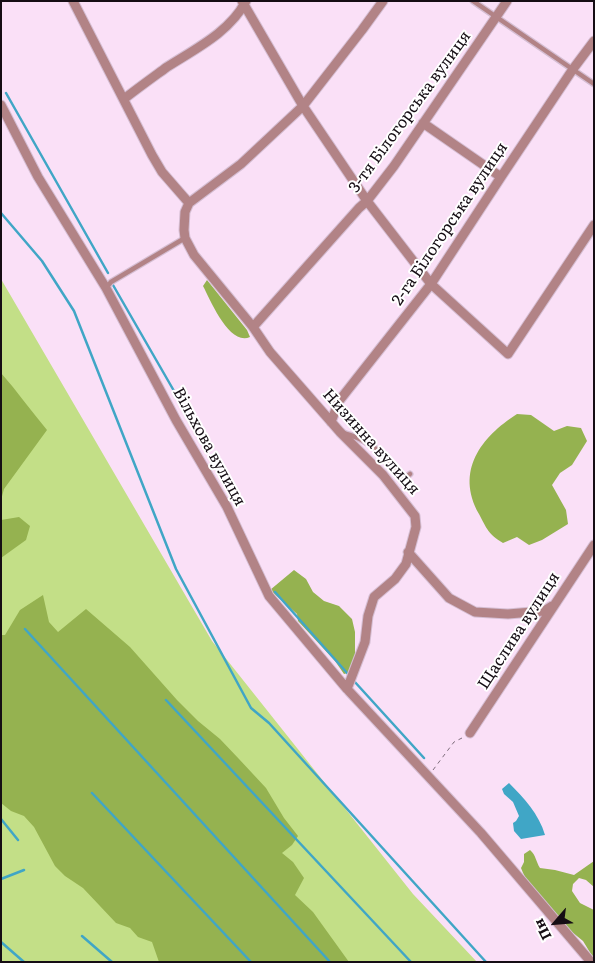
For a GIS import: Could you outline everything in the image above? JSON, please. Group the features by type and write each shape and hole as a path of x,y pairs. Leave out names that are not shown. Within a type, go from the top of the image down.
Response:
{"street":[{"path":"185,238 185,212 189,203 241,164 302,106 362,30 382,1"},
{"name":"3-тя Білогорська вулиця","path":"253,327 367,201 507,1"},
{"path":"77,3 162,172 189,203"},
{"path":"244,3 302,106 367,201 431,284 508,354 594,225"},
{"path":"124,99 154,76 219,33 239,14 244,3"},
{"name":"2-га Білогорська вулиця","path":"331,422 340,401 431,284 501,176 594,41"},
{"name":"Вільхова вулиця","path":"1,105 38,177 106,288 176,420 227,507 269,596 347,689 482,833 591,962"},
{"path":"422,123 501,176"},
{"name":"Низинна вулиця","path":"185,238 194,255 253,327 270,352 340,432 383,475 415,516 416,527 406,564 395,579 374,597 368,616 365,642 347,689"},
{"name":"Щаслива вулиця","path":"470,733 594,545"},
{"path":"408,552 449,598 475,612 517,614 544,610 554,604"}],"lane":[{"path":"473,1 594,84"},
{"path":"106,288 111,282 185,238"},
{"path":"340,432 358,437 367,442 382,455 401,478 406,478 410,474"}],"path":[{"path":"429,777 454,742 470,733"}],"green space":[{"path":"1,279 212,641 413,894 477,962 1,962"},
{"path":"207,280 247,330 250,337 242,338 228,329 203,286"},
{"path":"1,373 47,430 4,489 1,500"},
{"path":"517,414 531,415 554,431 567,426 581,428 587,441 572,465 560,473 552,485 566,510 568,524 542,540 529,545 517,537 503,543 488,531 472,498 470,483 471,470 483,444 492,433"},
{"path":"19,517 30,526 26,540 1,558 1,520"},
{"path":"294,570 306,579 313,592 324,601 339,606 352,619 355,632 355,662 348,673 344,674 335,661 298,621 297,614 270,590"},
{"path":"43,595 49,622 58,632 86,609 130,647 177,700 220,739 266,788 284,818 298,836 292,845 282,853 293,862 304,878 295,895 313,912 349,962 159,962 152,942 138,937 130,928 116,923 83,888 65,876 55,866 34,827 24,816 11,811 1,803 1,635 5,635 20,610"},
{"path":"530,850 534,854 540,868 574,875 594,861 594,887 586,880 579,878 573,884 572,891 580,903 594,910 594,959 583,941 543,902 530,886 521,868 524,862 524,854"}],"water":[{"path":"509,783 535,813 545,835 521,839 514,831 513,823 519,816 513,802 504,794 502,789"}],"waterway":[{"path":"6,93 108,273"},
{"path":"1,213 42,261 74,311 176,569 251,708 269,723 486,962"},
{"path":"113,285 189,417"},
{"path":"275,592 348,674"},
{"path":"25,629 330,962"},
{"path":"354,681 424,758"},
{"path":"166,700 411,962"},
{"path":"92,793 251,962"},
{"path":"1,819 18,840"},
{"path":"1,879 24,870"},
{"path":"82,936 112,962"},
{"path":"1,942 24,962"}]}
